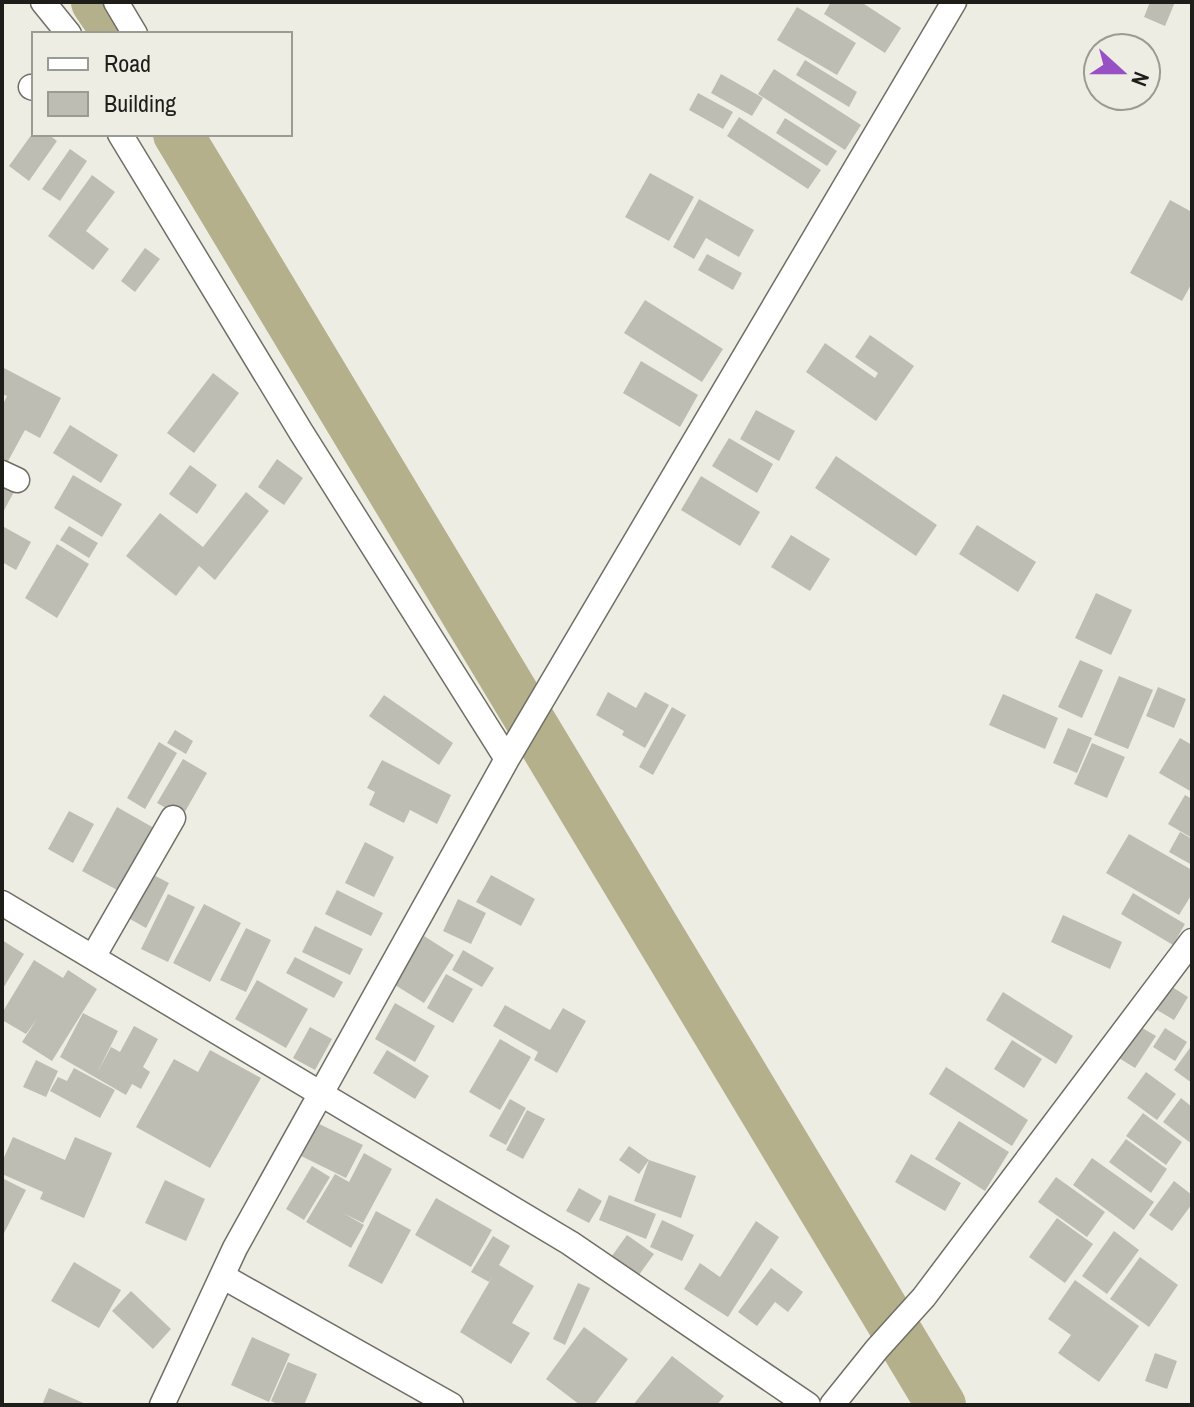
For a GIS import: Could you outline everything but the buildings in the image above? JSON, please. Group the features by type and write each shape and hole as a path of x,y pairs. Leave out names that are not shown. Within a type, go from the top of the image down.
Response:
{"street":[{"path":"43,2 67,32"},
{"path":"116,2 134,32"},
{"path":"162,1405 235,1248 509,756 954,2"},
{"path":"121,136 301,432 509,756"},
{"path":"93,957 173,818"},
{"path":"2,903 570,1243 808,1405"},
{"path":"832,1405 924,1297 1192,941"},
{"path":"222,1276 451,1405"}],"waterway":[{"path":"96,2 117,32"},
{"path":"179,136 941,1405"}]}
